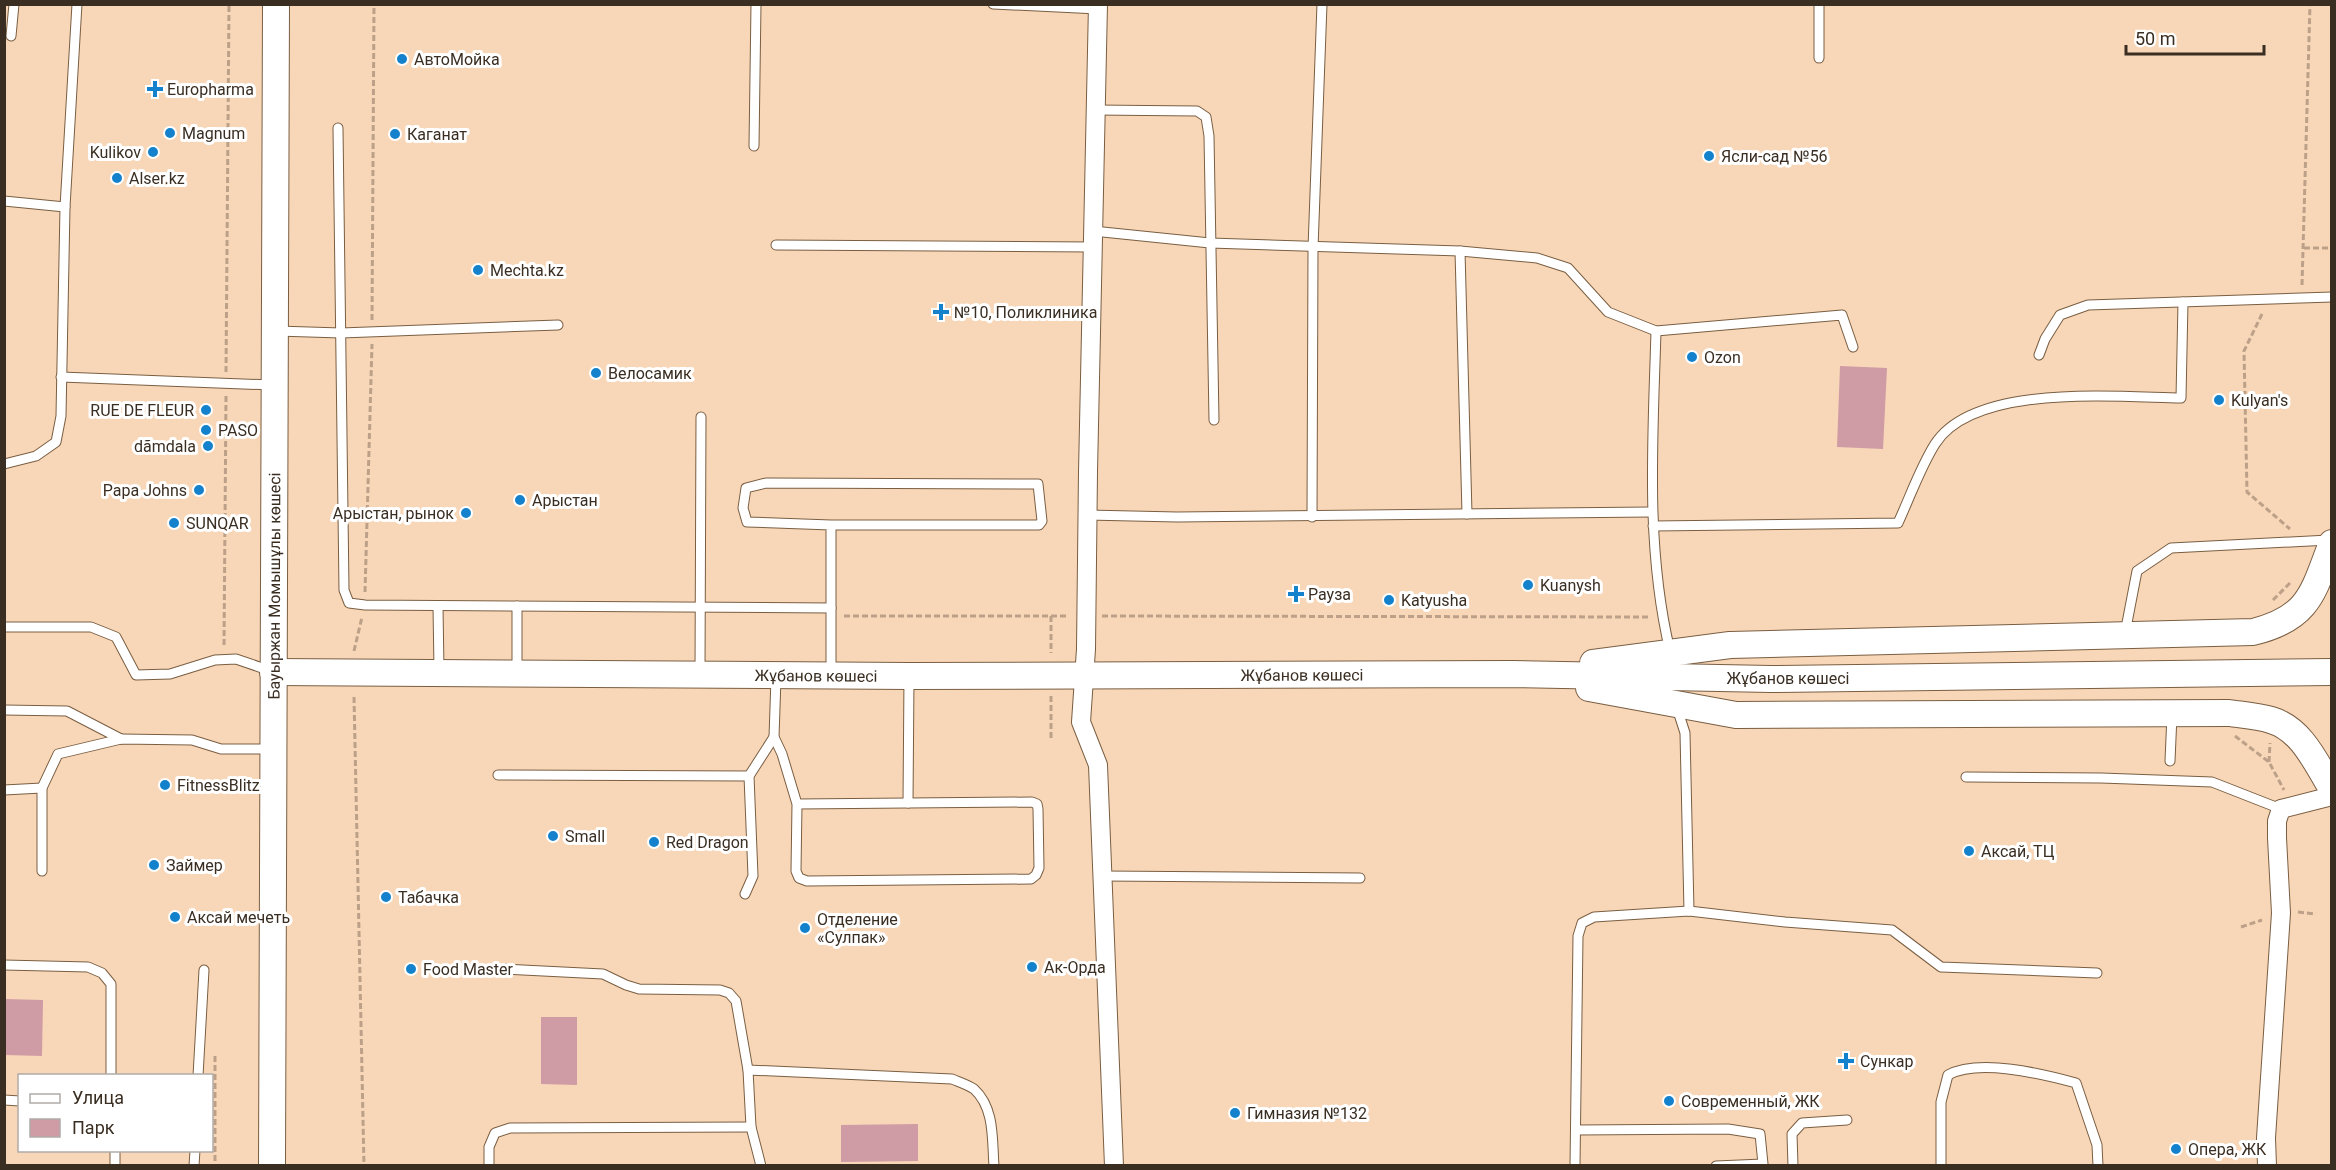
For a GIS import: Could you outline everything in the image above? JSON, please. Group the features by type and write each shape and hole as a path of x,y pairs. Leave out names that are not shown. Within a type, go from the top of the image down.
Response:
{"main road":[{"name":"Бауыржан Момышұлы көшесі","path":"272,1166 276,4"},
{"path":"1512,674 1730,645 2253,632 2272,627 2294,615 2311,596 2323,542"},
{"name":"Жұбанов көшесі","path":"273,672 909,676 1512,674 1771,679 2331,672"},
{"path":"1512,674 1736,715 2229,713 2271,720 2290,729 2306,746 2331,789"}],"street":[{"path":"1098,7 1086,616 1080,722 1098,765 1114,1166"},
{"path":"2267,1166 2266,1138 2281,914 2277,821 2286,807 2331,796"}],"lane":[{"path":"11,36 14,4"},
{"path":"4,464 36,456 56,442 61,416 65,207 77,4"},
{"path":"754,146 756,4"},
{"path":"993,4 1098,7"},
{"path":"1312,517 1313,248 1322,4"},
{"path":"1819,4 1819,58"},
{"path":"1095,110 1197,111 1206,117 1209,136 1214,420"},
{"path":"338,128 344,590 350,603 701,609 831,608"},
{"path":"4,201 65,207"},
{"path":"776,245 1092,239 1460,251 1537,258 1568,268 1608,312 1656,331 1842,315 1853,347"},
{"path":"1460,251 1467,514"},
{"path":"2038,355 2060,315 2088,304 2331,297"},
{"path":"1653,526 1898,523 1935,443 1961,418 2016,400 2076,396 2181,398 2183,302"},
{"path":"275,331 341,333 558,325"},
{"path":"1656,331 1651,512 1662,617 1670,653"},
{"path":"61,377 274,385"},
{"path":"700,674 701,417"},
{"path":"766,483 1038,484 1042,521 1039,525 831,525 747,522 742,508 746,488 766,483"},
{"path":"1087,514 1312,517 1651,512"},
{"path":"831,525 831,674"},
{"path":"2115,636 2126,628 2137,571 2171,548 2323,542"},
{"path":"438,606 439,673"},
{"path":"517,606 517,673"},
{"path":"4,627 91,627 116,637 136,675 170,674 215,660 236,659 273,672"},
{"path":"776,674 774,736 782,754 797,804 796,871 799,879 807,881 1031,879 1039,868 1037,804 1032,802 797,804"},
{"path":"908,803 909,676"},
{"path":"1677,704 1685,733 1689,911"},
{"path":"4,710 67,711 122,739"},
{"path":"2170,760 2172,713"},
{"path":"745,894 753,876 749,776 774,736"},
{"path":"42,872 42,788 58,754 122,739 192,741 221,748 272,749"},
{"path":"498,776 749,776"},
{"path":"1966,777 2212,782 2286,807"},
{"path":"4,790 42,788"},
{"path":"1102,876 1360,878"},
{"path":"1575,1166 1578,936 1582,923 1594,916 1689,911 1785,922 1892,930 1941,967 2097,973"},
{"path":"4,965 88,967 102,973 111,984 111,1074"},
{"path":"505,969 603,974 639,989 720,990 729,993 736,1001 748,1070 752,1127 761,1166"},
{"path":"198,1074 204,970"},
{"path":"1941,1166 1941,1102 1948,1075 1958,1069 2014,1069 2076,1083 2097,1144 2098,1166"},
{"path":"748,1070 952,1079 973,1089 987,1107 991,1124 994,1166"},
{"path":"1793,1166 1792,1134 1802,1124 1847,1120"},
{"path":"489,1166 489,1147 495,1133 510,1128 752,1127"},
{"path":"1576,1130 1728,1130 1760,1134 1763,1164 1716,1166"}],"path":[{"path":"224,645 229,4"},
{"path":"2301,298 2310,4"},
{"path":"2304,248 2331,248"},
{"path":"2269,299 2244,351 2247,492 2323,542"},
{"path":"2268,605 2295,579"},
{"path":"831,608 841,616 1662,617"},
{"path":"354,697 364,1166"},
{"path":"2225,736 2236,736 2269,762"},
{"path":"2270,741 2269,762 2286,807"},
{"path":"214,1047 215,1166"}],"green space":[{"path":"1840,366 1887,368 1883,449 1837,447"},
{"path":"5,999 43,1000 42,1056 5,1055"},
{"path":"541,1017 577,1017 577,1085 541,1084"},
{"path":"918,1124 918,1161 841,1162 841,1125"}],"place":[{"name":"АвтоМойка","path":"402,59"},
{"name":"Europharma","path":"155,89"},
{"name":"Magnum","path":"170,133"},
{"name":"Каганат","path":"395,134"},
{"name":"Kulikov","path":"153,152"},
{"name":"Ясли-сад №56","path":"1709,156"},
{"name":"Alser.kz","path":"117,178"},
{"name":"Mechta.kz","path":"478,270"},
{"name":"№10, Поликлиника","path":"941,312"},
{"name":"Ozon","path":"1692,357"},
{"name":"Велосамик","path":"596,373"},
{"name":"Kulyan's","path":"2219,400"},
{"name":"RUE DE FLEUR","path":"206,410"},
{"name":"PASO","path":"206,430"},
{"name":"dãmdala","path":"208,446"},
{"name":"Papa Johns","path":"199,490"},
{"name":"Арыстан","path":"520,500"},
{"name":"Арыстан, рынок","path":"466,513"},
{"name":"SUNQAR","path":"174,523"},
{"name":"Kuanysh","path":"1528,585"},
{"name":"Рауза","path":"1296,594"},
{"name":"Katyusha","path":"1389,600"},
{"name":"FitnessBlitz","path":"165,785"},
{"name":"Small","path":"553,836"},
{"name":"Red Dragon","path":"654,842"},
{"name":"Аксай, ТЦ","path":"1969,851"},
{"name":"Займер","path":"154,865"},
{"name":"Табачка","path":"386,897"},
{"name":"Аксай мечеть","path":"175,917"},
{"name":"Отделение «Сулпак»","path":"805,928"},
{"name":"Ак-Орда","path":"1032,967"},
{"name":"Food Master","path":"411,969"},
{"name":"Сункар","path":"1846,1061"},
{"name":"Современный, ЖК","path":"1669,1101"},
{"name":"Гимназия №132","path":"1235,1113"},
{"name":"Опера, ЖК","path":"2176,1149"}]}
